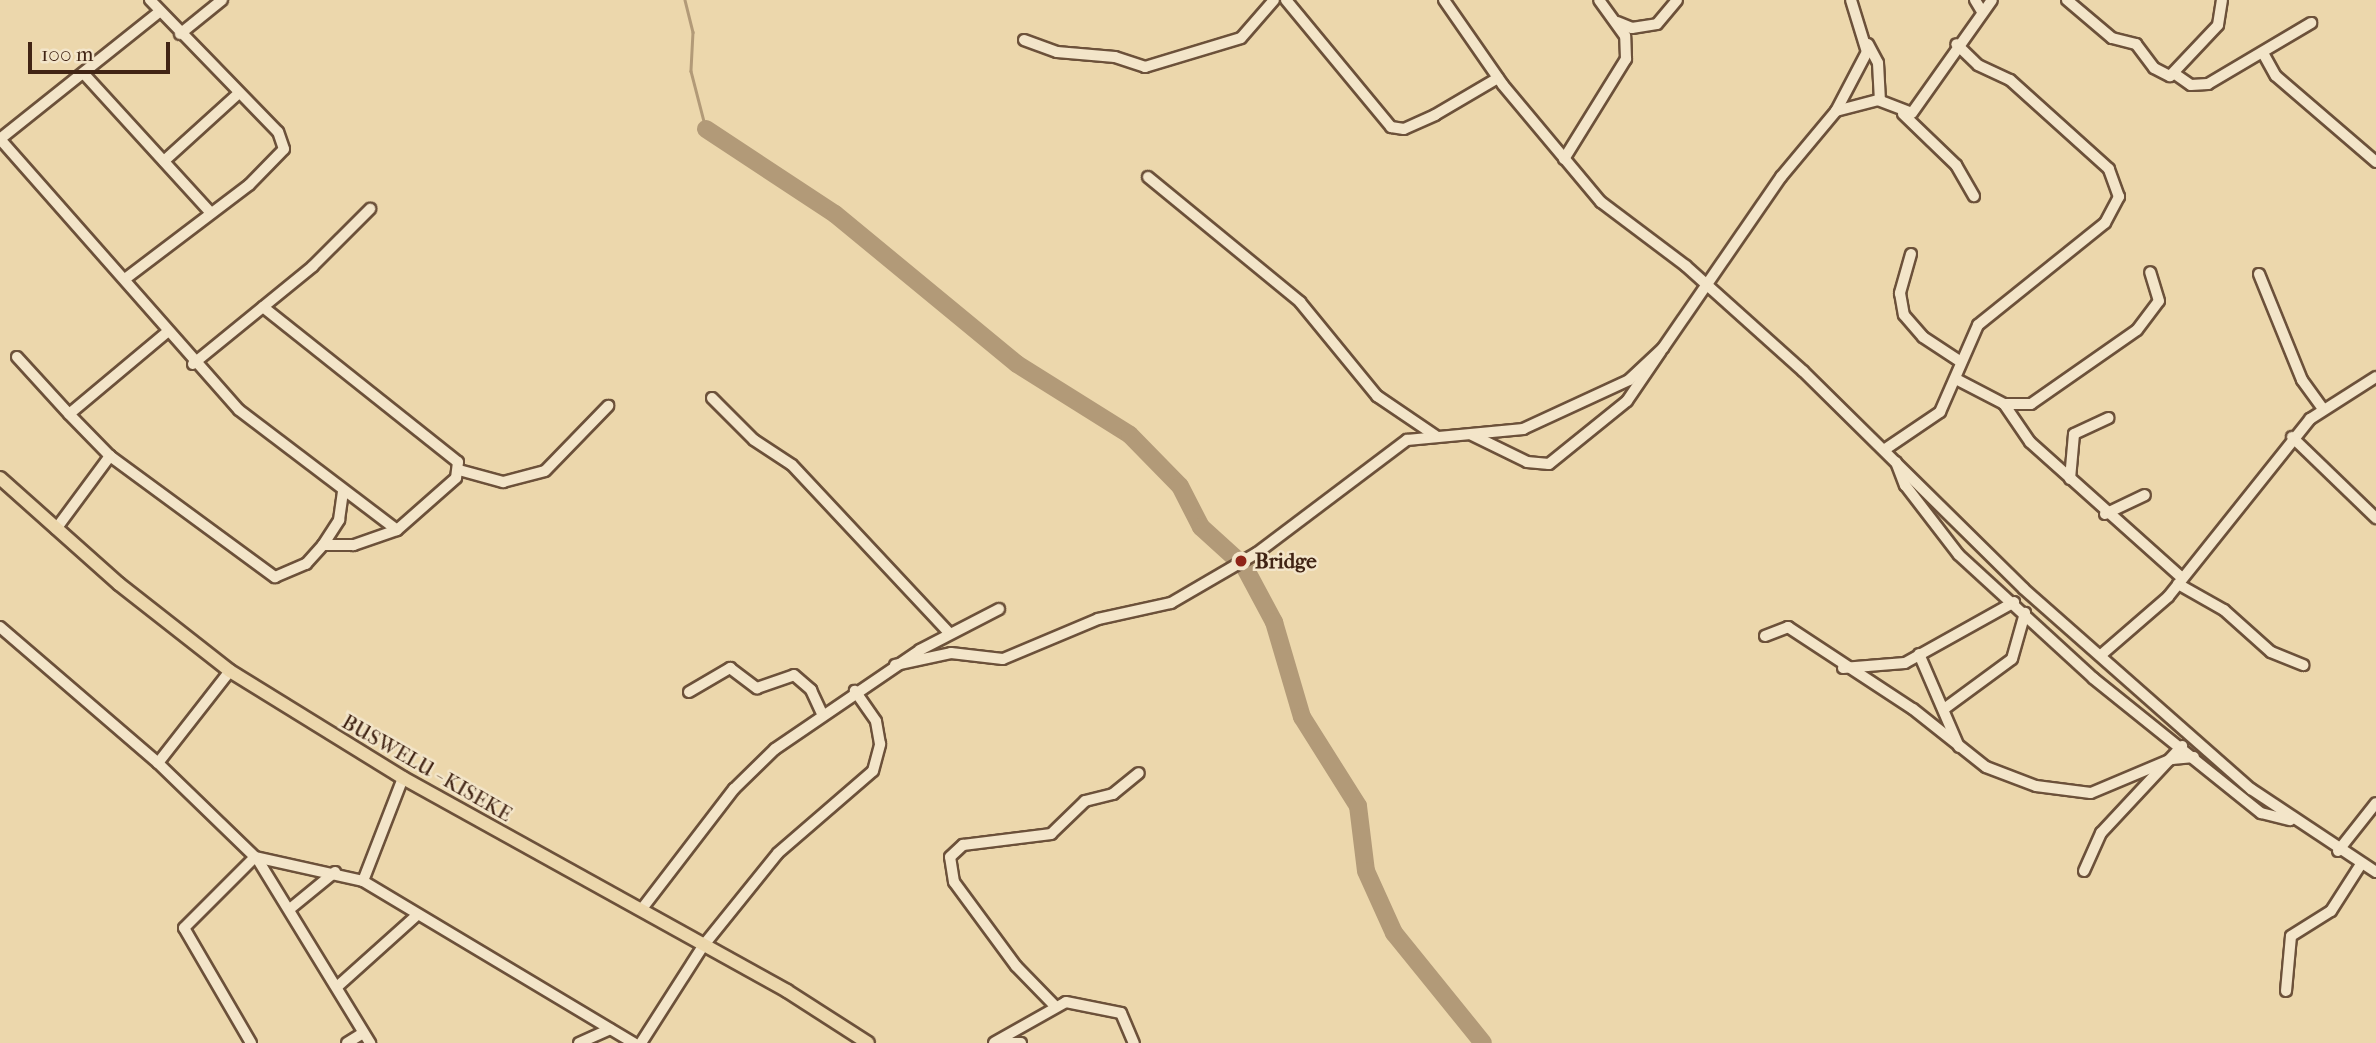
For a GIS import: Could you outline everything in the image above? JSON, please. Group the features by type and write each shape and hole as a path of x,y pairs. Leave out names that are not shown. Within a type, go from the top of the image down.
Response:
{"main road":[{"name":"BUSWELU - KISEKE","path":"0,478 56,529 230,671 403,778 640,910 866,1042"}],"street":[{"path":"125,279 211,213 284,149 278,132 149,0"},
{"path":"180,34 222,0"},
{"path":"1024,40 1057,52 1115,57 1145,67 1241,38 1274,0"},
{"path":"1286,0 1391,127 1404,129 1435,115 1499,78"},
{"path":"1444,0 1499,78 1601,202 1708,285 2101,656 2290,820 2337,851 2376,872"},
{"path":"1564,159 1626,58 1617,22 1599,0"},
{"path":"1617,22 1632,28 1657,23 1678,0"},
{"path":"1851,0 1878,63 1880,100"},
{"path":"1903,114 1920,106 1978,5 1992,0"},
{"path":"2067,0 2112,38 2136,44 2164,75 2175,74 2191,85 2207,84 2311,23"},
{"path":"2175,74 2218,25 2222,0"},
{"path":"159,12 85,75 0,139 125,279 193,364 239,410 343,492 397,530"},
{"path":"1464,433 1527,462 1549,464 1627,401 1653,372 1663,348 1781,177 1836,111 1868,43"},
{"path":"1884,450 1941,412 1978,325 2105,223 2119,197 2109,169 2010,80 1978,65 1956,44"},
{"path":"2263,53 2276,76 2376,162"},
{"path":"85,75 211,213"},
{"path":"164,161 239,93"},
{"path":"1836,111 1880,100 1903,114 1956,165 1974,196"},
{"path":"1148,177 1300,302 1377,396 1436,436"},
{"path":"193,364 263,307 370,209"},
{"path":"1911,254 1900,293 1904,315 1923,337 1961,362"},
{"path":"1956,379 2004,404 2031,404 2137,330 2159,301 2150,272"},
{"path":"2259,274 2302,380 2323,409"},
{"path":"263,307 451,454 459,470 503,482 545,471 608,406"},
{"path":"69,414 166,333"},
{"path":"895,665 951,653 1009,658 1025,645 1058,639 1098,619 1171,603 1257,553 1407,440 1531,426 1619,386 1663,348"},
{"path":"17,357 110,456 264,575 287,575 323,545 339,520 343,492"},
{"path":"2101,656 2180,581 2292,437 2323,409 2376,377"},
{"path":"712,398 754,440 792,465 950,634"},
{"path":"2004,404 2017,428 2105,514 2180,581 2224,610 2271,652 2303,665"},
{"path":"2070,480 2074,434 2109,418"},
{"path":"2292,437 2376,518"},
{"path":"56,529 110,456"},
{"path":"1896,462 1905,485 1959,555 2014,602 2093,678 2182,746 2261,813 2290,820"},
{"path":"323,545 354,545 397,530 459,470"},
{"path":"2105,514 2145,495"},
{"path":"1843,668 1888,668 2014,602"},
{"path":"640,910 734,789 822,714 895,665 999,609"},
{"path":"1944,709 2012,659 2025,613"},
{"path":"0,627 158,762 257,859 291,908 370,1043"},
{"path":"1766,636 1788,627 1843,668 1913,709 1959,748 2007,776 2078,794 2172,759 2194,757"},
{"path":"1919,654 1959,748"},
{"path":"689,692 730,668 757,688 794,675 811,690 822,714"},
{"path":"158,762 230,671"},
{"path":"641,1043 703,946 778,853 873,771 880,744 876,721 855,691"},
{"path":"2084,871 2101,833 2182,746"},
{"path":"1134,1043 1121,1013 1054,1004 1016,966 954,882 950,857 963,845 1051,834 1085,801 1113,794 1139,773"},
{"path":"363,881 403,778"},
{"path":"2337,851 2376,803"},
{"path":"257,859 335,872 363,881 416,916 634,1043"},
{"path":"251,1043 184,928 257,859"},
{"path":"2286,992 2291,936 2331,911 2361,864"},
{"path":"291,908 335,872"},
{"path":"338,986 416,916"},
{"path":"994,1043 1054,1004"},
{"path":"579,1043 610,1029"},
{"path":"347,1043 363,1033"},
{"path":"994,1043 1021,1043"}],"waterway":[{"path":"685,0 693,32 691,71 706,129"},
{"path":"706,129 835,214 1017,364 1130,435 1180,486 1201,527 1244,566 1274,622 1302,717 1358,806 1366,871 1394,933 1483,1043"}],"place":[{"name":"Bridge","path":"1241,561"}]}
